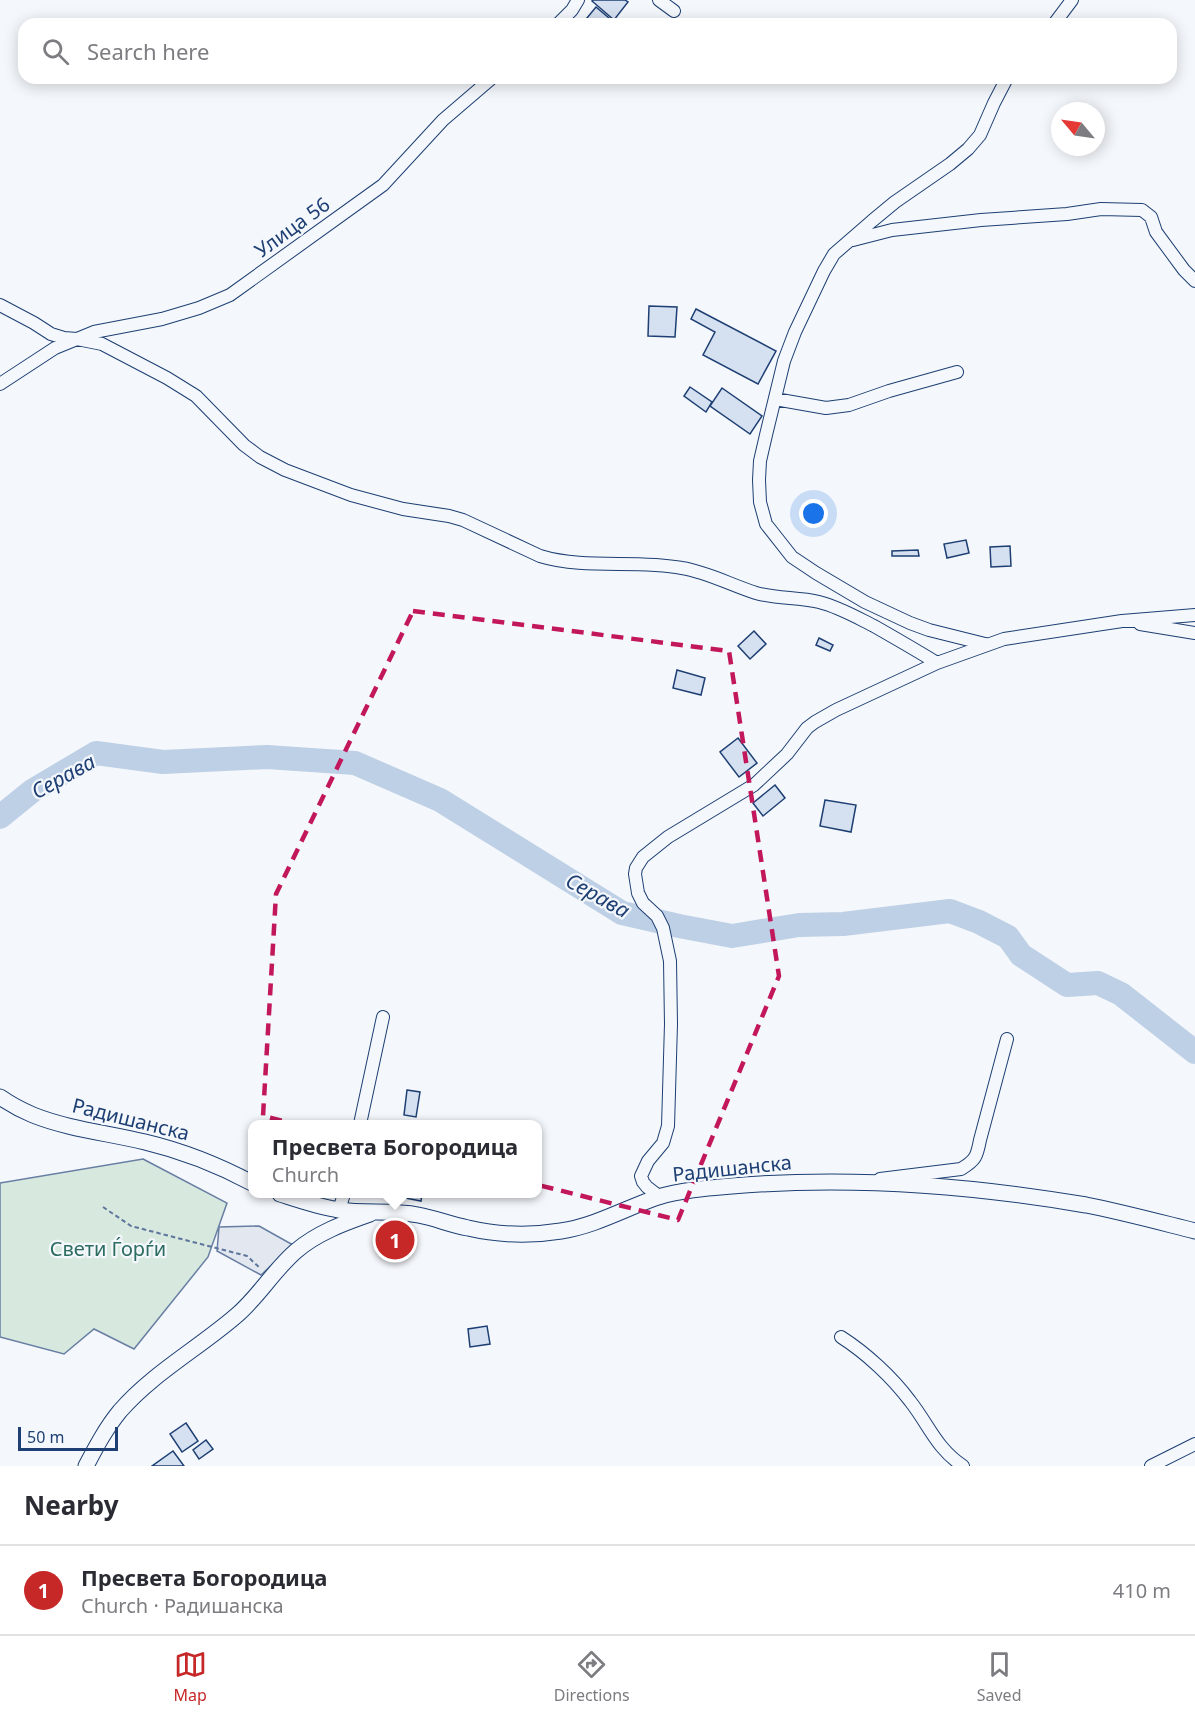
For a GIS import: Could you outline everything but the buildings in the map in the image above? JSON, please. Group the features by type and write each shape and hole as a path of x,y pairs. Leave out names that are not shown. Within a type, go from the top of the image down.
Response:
{"street":[{"path":"564,18 578,0"},
{"path":"659,0 674,11"},
{"path":"1058,18 1072,0"},
{"name":"Улица 56","path":"0,384 55,348 93,332 162,319 199,308 230,295 383,185 443,120 485,84"},
{"path":"985,645 910,623 865,602 792,557 766,524 760,502 760,461 784,361 795,332 834,254 895,202 950,165 968,149 980,135 1004,84"},
{"path":"849,241 891,230 981,220 1067,214 1101,209 1142,210 1151,218 1156,232 1195,281"},
{"path":"0,305 51,334 102,344 116,350 186,390 196,396 232,434 260,457 285,470 351,495 456,518 540,556 554,560 681,567 757,593 775,597 802,598 827,604 857,617 937,663"},
{"path":"775,399 826,408 849,405 957,372"},
{"path":"660,1197 647,1187 641,1176 648,1161 663,1143 669,1126 670,961 663,928 657,916 643,903 638,893 635,880 636,868 643,856 654,846 754,785 787,754 807,728 815,722 937,663 1004,639 1122,621 1195,615"},
{"path":"1122,621 1195,633"},
{"path":"361,1120 383,1017"},
{"path":"868,1182 898,1176 962,1169 970,1164 978,1155 1007,1039"},
{"name":"Радишанска","path":"0,1097 33,1115 172,1149 220,1167 248,1181"},
{"name":"Радишанска","path":"292,1198 339,1210 419,1215 468,1228 531,1235 563,1231 601,1220 660,1197 681,1192 790,1182 868,1182 914,1184 1019,1195 1088,1206 1195,1231"},
{"path":"339,1210 343,1198"},
{"path":"86,1466 107,1428 128,1403 157,1377 201,1345 239,1313 295,1252 340,1225 375,1212"},
{"path":"841,1337 861,1350 910,1400 931,1434 945,1451 963,1466"},
{"path":"1151,1466 1195,1444"}],"path":[{"path":"103,1207 130,1226 247,1256 271,1277"}],"highlighted area":[{"path":"413,611 729,651 779,976 678,1220 263,1116 276,894"}],"green space":[{"name":"Свети Ѓорѓи","path":"143,1159 227,1203 208,1257 134,1349 94,1329 64,1354 0,1337 0,1183"}],"shaded area":[{"path":"259,1226 293,1245 261,1275 217,1251 219,1227"}],"waterway":[{"name":"Серава","path":"0,817 32,791 96,753 163,762 267,757 355,763 440,800 622,913 732,936 799,925 843,924 950,911 979,922 1008,937 1021,955 1067,985 1098,983 1121,994 1195,1052"}],"place":[{"name":"Пресвета Богородица","path":"395,1240"}]}
